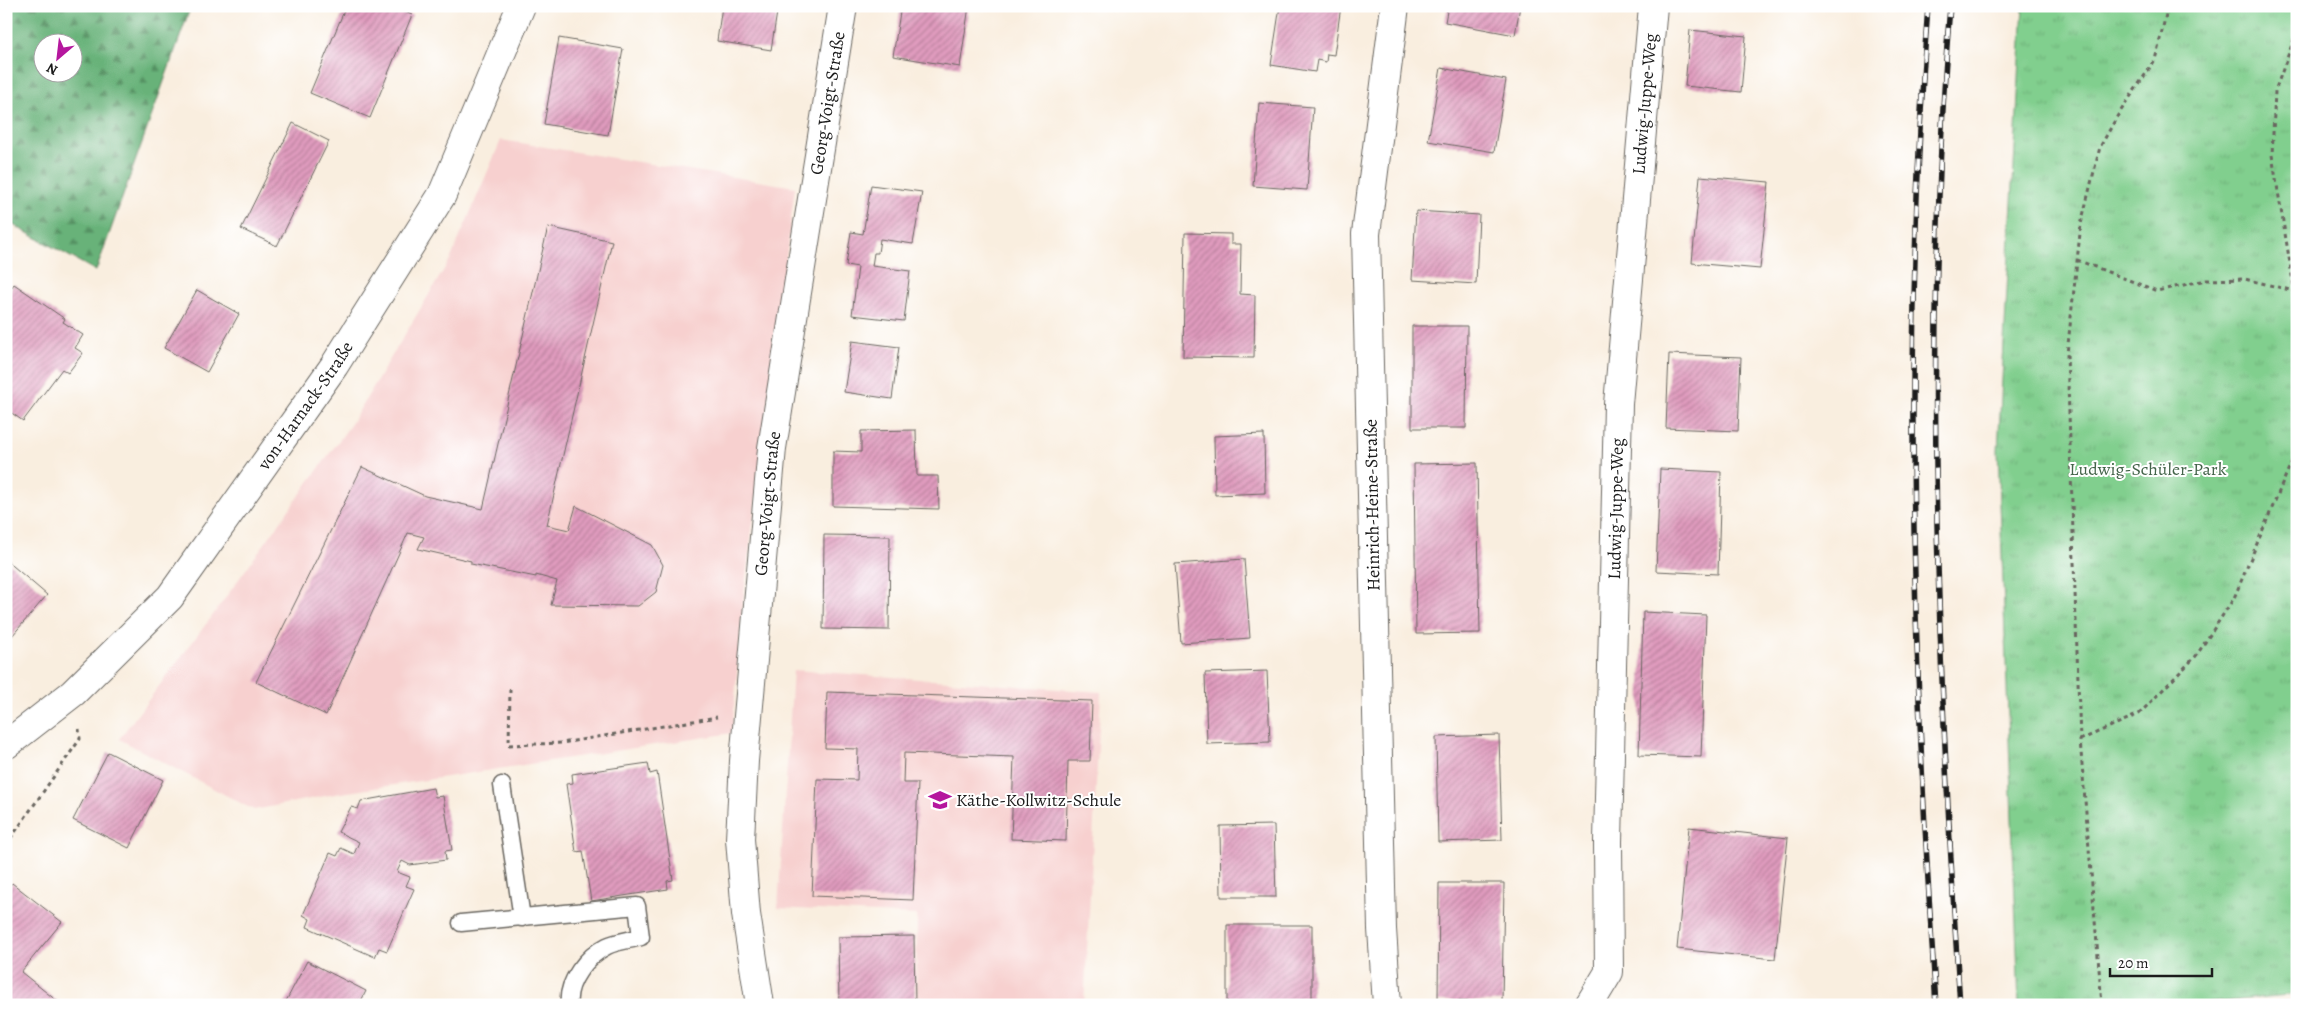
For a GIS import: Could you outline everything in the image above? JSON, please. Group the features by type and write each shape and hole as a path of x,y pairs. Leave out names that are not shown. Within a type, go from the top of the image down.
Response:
{"street":[{"name":"von-Harnack-Straße","path":"6,745 73,693 170,597 334,366 442,195 521,6"},
{"name":"Georg-Voigt-Straße","path":"760,1005 746,914 740,840 748,712 772,448 843,6"},
{"name":"Heinrich-Heine-Straße","path":"1387,1005 1382,929 1366,234 1395,6"},
{"name":"Ludwig-Juppe-Weg","path":"1589,1005 1609,972 1608,842 1618,404 1653,6"}],"lane":[{"path":"502,785 522,918"},
{"path":"461,923 637,906 641,937 607,946 588,961 572,982 568,997 569,1005"}],"path":[{"path":"2102,1005 2080,740 2067,354 2081,224 2100,147 2118,114 2155,60 2168,6"},
{"path":"2297,31 2275,91 2272,155 2297,306"},
{"path":"2077,260 2158,291 2206,280 2244,279 2294,291"},
{"path":"2080,740 2139,714 2196,656 2234,598 2297,449"},
{"path":"510,689 509,746 562,743 748,712"},
{"path":"6,845 80,739 73,693"}],"shaded area":[{"path":"501,140 795,187 743,601 732,733 335,794 254,810 119,739 213,615 351,424 451,258"},
{"name":"Käthe-Kollwitz-Schule","path":"793,670 1101,692 1084,1005 916,1005 917,915 778,908"}],"green space":[{"path":"6,6 191,6 96,271 6,221"},
{"name":"Ludwig-Schüler-Park","path":"2023,6 2297,6 2297,994 2189,1005 2019,1005 1998,450"}],"building":[{"path":"346,6 391,6 412,15 370,118 310,93"},
{"path":"722,6 778,6 771,50 717,41"},
{"path":"901,6 969,6 960,67 893,56"},
{"path":"1280,6 1341,6 1334,55 1327,54 1326,62 1317,60 1315,72 1271,65"},
{"path":"1448,6 1520,6 1515,35 1445,22"},
{"path":"1690,30 1746,36 1741,92 1685,86"},
{"path":"559,38 623,49 608,135 544,124"},
{"path":"1441,68 1506,80 1494,152 1428,141"},
{"path":"1259,103 1313,107 1307,190 1253,186"},
{"path":"293,123 329,141 277,246 241,229"},
{"path":"1700,176 1769,182 1760,269 1692,263"},
{"path":"871,185 922,192 913,244 880,239 878,253 874,253 872,266 910,271 904,321 852,315 858,267 846,265 851,232 863,234"},
{"path":"1416,211 1479,215 1476,284 1412,280"},
{"path":"548,227 612,241 547,525 569,530 576,506 652,545 663,565 656,592 638,606 551,605 557,581 536,575 536,577 471,564 471,561 418,549 424,537 408,533 326,715 256,682 362,467 425,496 483,509"},
{"path":"1185,233 1231,234 1231,244 1241,244 1240,294 1255,295 1254,358 1183,357"},
{"path":"14,284 65,319 63,322 83,335 75,348 83,353 68,373 62,369 23,421 6,409 6,295"},
{"path":"197,290 239,314 207,372 164,348"},
{"path":"1412,326 1467,326 1466,428 1412,428"},
{"path":"852,341 899,347 892,399 844,392"},
{"path":"1669,354 1741,357 1738,431 1666,428"},
{"path":"916,430 917,476 938,476 939,509 833,506 833,451 861,452 861,431"},
{"path":"1264,434 1265,493 1215,495 1214,436"},
{"path":"1477,463 1480,633 1416,634 1414,464"},
{"path":"1660,469 1721,472 1718,574 1656,571"},
{"path":"824,535 890,536 889,630 823,629"},
{"path":"1244,559 1250,638 1181,643 1175,564"},
{"path":"6,560 47,595 6,643"},
{"path":"1643,612 1706,615 1701,757 1639,755"},
{"path":"1267,671 1270,742 1207,744 1205,673"},
{"path":"827,692 1092,701 1090,761 1068,761 1066,841 1011,839 1014,757 904,753 903,783 918,783 913,900 812,896 817,779 857,780 858,749 825,748"},
{"path":"1499,735 1502,840 1438,842 1436,737"},
{"path":"108,752 163,780 129,848 73,820"},
{"path":"648,763 650,774 657,772 673,880 667,881 668,889 591,901 583,851 576,852 566,784 573,783 572,774"},
{"path":"433,788 435,797 443,796 452,850 445,851 446,860 410,865 402,861 397,872 410,877 406,886 414,889 387,951 379,948 375,957 307,927 310,919 303,915 330,853 337,856 341,848 354,854 359,842 338,832 351,807 358,809 361,801"},
{"path":"1274,825 1276,897 1221,897 1220,826"},
{"path":"1689,827 1788,838 1775,959 1677,949"},
{"path":"12,883 62,922 21,972 62,1005 6,1005 6,890"},
{"path":"1439,883 1504,883 1502,1002 1438,1001"},
{"path":"1227,925 1312,925 1312,1005 1227,1005"},
{"path":"914,936 915,1005 839,1005 838,937"},
{"path":"307,961 366,991 359,1005 284,1005"}],"railway":[{"path":"1928,6 1915,256 1914,506 1921,755 1936,1005"},
{"path":"1950,6 1942,131 1935,381 1940,631 1945,756 1960,1005"}],"place":[{"name":"Käthe-Kollwitz-Schule","path":"940,800"}]}
